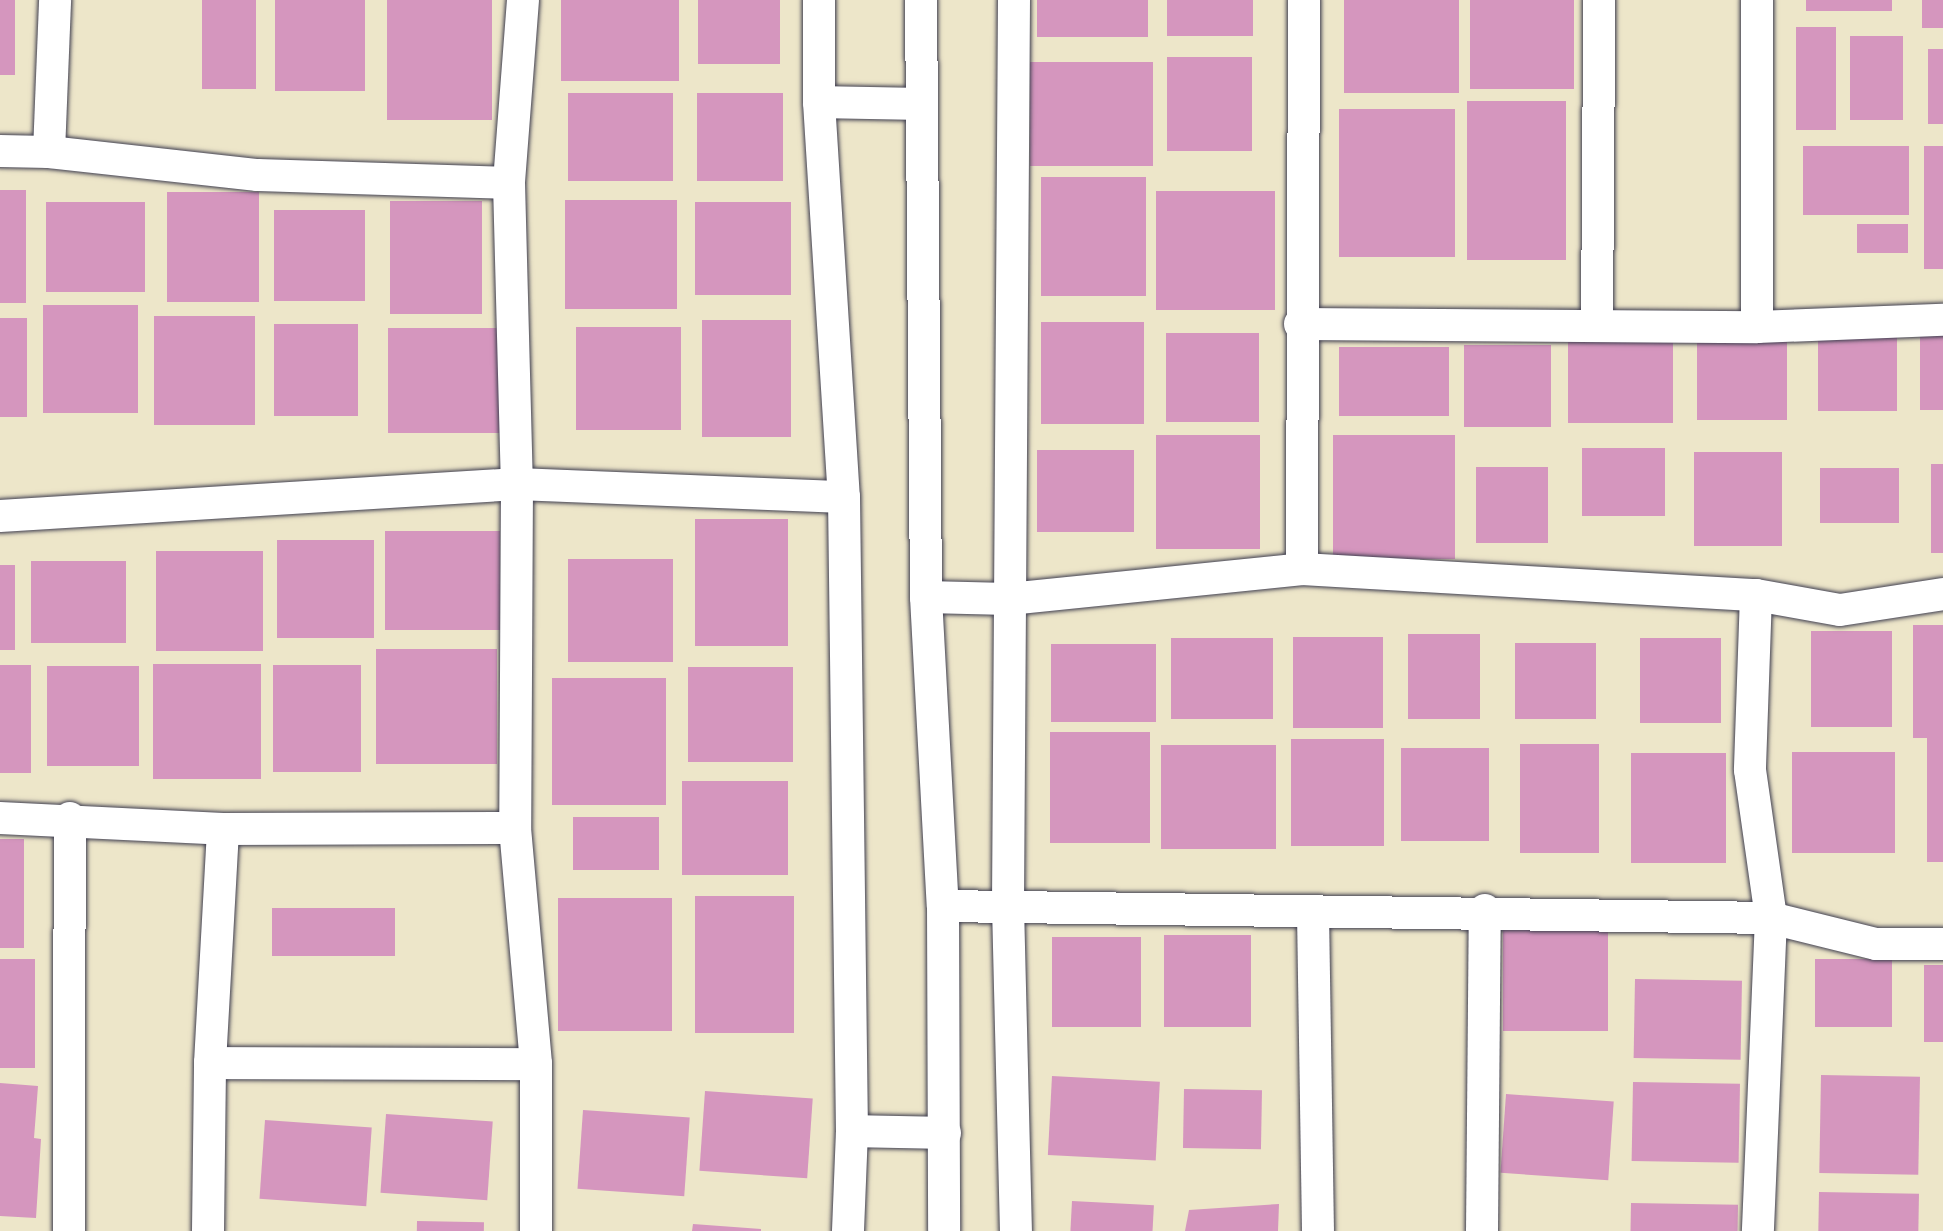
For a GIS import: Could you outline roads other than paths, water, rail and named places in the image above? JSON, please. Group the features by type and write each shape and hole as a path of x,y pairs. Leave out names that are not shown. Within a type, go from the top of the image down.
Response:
{"street":[{"path":"49,152 55,0"},
{"path":"523,0 509,183 516,484 515,828 536,1064 536,1231"},
{"path":"819,0 819,102 844,497 852,1130 848,1231"},
{"path":"921,0 926,597 943,906 944,1231"},
{"path":"1014,0 1008,906 1016,1231"},
{"path":"1302,569 1300,324 1304,0"},
{"path":"1597,324 1599,0"},
{"path":"1757,0 1757,327"},
{"path":"819,102 920,104"},
{"path":"0,151 49,152 258,175 509,183"},
{"path":"1300,324 1757,327 1943,320"},
{"path":"0,516 516,484 844,497"},
{"path":"926,597 1009,599 1302,569 1756,595 1840,610 1943,594"},
{"path":"1756,595 1750,770 1771,918 1758,1231"},
{"path":"0,818 70,818 223,828 515,828"},
{"path":"69,1231 70,818"},
{"path":"208,1231 210,1063 223,828"},
{"path":"943,906 1313,913 1485,910 1771,918 1876,944 1943,944"},
{"path":"1482,1231 1485,910"},
{"path":"1313,913 1318,1231"},
{"path":"210,1063 536,1064"},
{"path":"852,1130 945,1133"}]}
